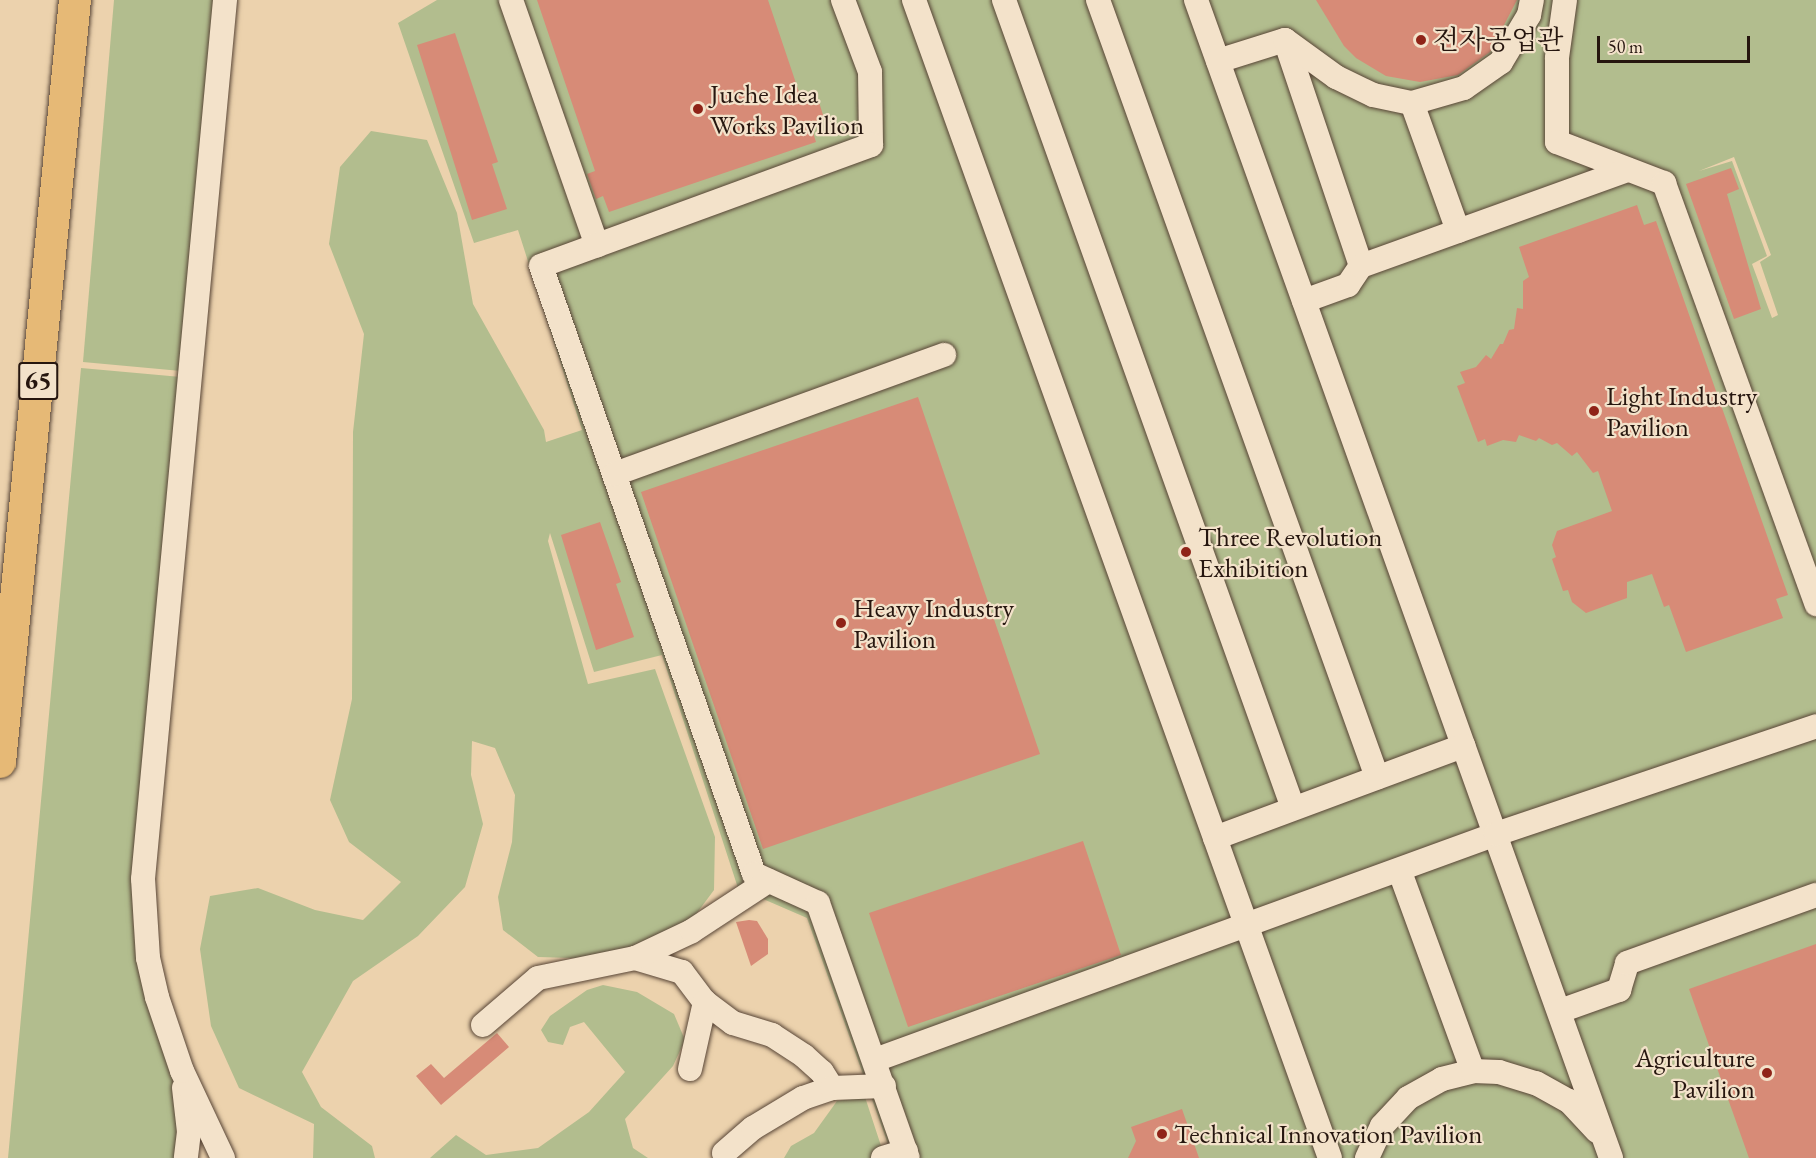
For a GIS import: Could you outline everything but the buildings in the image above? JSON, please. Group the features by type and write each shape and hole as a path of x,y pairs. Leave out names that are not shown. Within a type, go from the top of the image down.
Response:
{"main road":[{"name":"65","path":"0,762 75,0"}],"street":[{"path":"223,1158 182,1071 148,958 143,879 225,0"},
{"path":"511,0 597,245"},
{"path":"843,0 870,72 871,145 541,266 754,874 818,903 884,1086 899,1156"},
{"path":"914,0 1330,1158"},
{"path":"1004,0 1293,808"},
{"path":"1098,0 1377,777"},
{"path":"1196,0 1610,1155"},
{"path":"1285,40 1336,77 1373,94 1412,103 1464,88 1501,62 1529,15 1532,0"},
{"path":"1565,0 1557,58 1557,142 1664,183 1816,604"},
{"path":"1218,61 1285,40"},
{"path":"1285,40 1361,266"},
{"path":"1412,103 1458,231"},
{"path":"1304,301 1348,285 1361,266 1628,170"},
{"path":"615,474 944,355"},
{"path":"875,1060 1246,924 1400,872 1496,834 1816,726"},
{"path":"1215,838 1463,746"},
{"path":"1400,872 1473,1071"},
{"path":"483,1025 537,978 635,958 692,931 768,881"},
{"path":"1560,1011 1619,990 1627,963 1816,895"},
{"path":"635,958 682,972 705,1002 733,1023 772,1035 804,1056 822,1072 832,1088"},
{"path":"690,1070 705,1002"},
{"path":"182,1071 189,1132 186,1158"},
{"path":"1367,1158 1382,1126 1408,1098 1442,1079 1473,1071 1518,1076 1553,1092 1583,1114 1610,1155"},
{"path":"724,1152 753,1128 803,1098 832,1088 884,1086"}],"green space":[{"path":"114,0 218,0 181,371 83,362"},
{"name":"Three Revolution Exhibition","path":"437,0 1816,0 1816,1158 893,1158 807,918 738,888 662,655 594,672 550,533 548,541 588,684 655,669 715,837 714,890 691,921 603,959 538,957 503,930 498,897 512,842 515,795 495,748 472,741 471,775 483,824 465,887 418,936 353,981 302,1072 321,1107 372,1146 375,1158 313,1158 314,1124 239,1088 211,1026 200,949 210,896 258,888 315,910 363,920 401,882 349,842 330,800 352,699 353,432 364,334 329,244 340,167 371,131 427,140 457,213 473,304 544,430 546,442 582,430 518,230 474,243 398,23","holes":["1734,157 1771,255 1760,262 1778,315 1772,318 1752,264 1767,256 1732,161 1699,171"]},
{"path":"81,368 181,377 133,917 136,952 180,1098 174,1158 8,1158"},
{"path":"603,985 637,992 674,1014 685,1040 673,1066 625,1119 633,1148 648,1158 430,1158 456,1135 486,1155 538,1148 589,1112 625,1072 584,1022 570,1027 563,1045 548,1042 541,1030 550,1016 587,990"},
{"path":"865,1097 885,1158 784,1158 791,1146 814,1133 837,1101"}],"place":[{"name":"전자공업관","path":"1421,40"},
{"name":"Juche Idea Works Pavilion","path":"698,109"},
{"name":"Light Industry Pavilion","path":"1594,411"},
{"name":"Three Revolution Exhibition","path":"1186,552"},
{"name":"Heavy Industry Pavilion","path":"841,623"},
{"name":"Agriculture Pavilion","path":"1767,1073"},
{"name":"Technical Innovation Pavilion","path":"1162,1134"}]}
